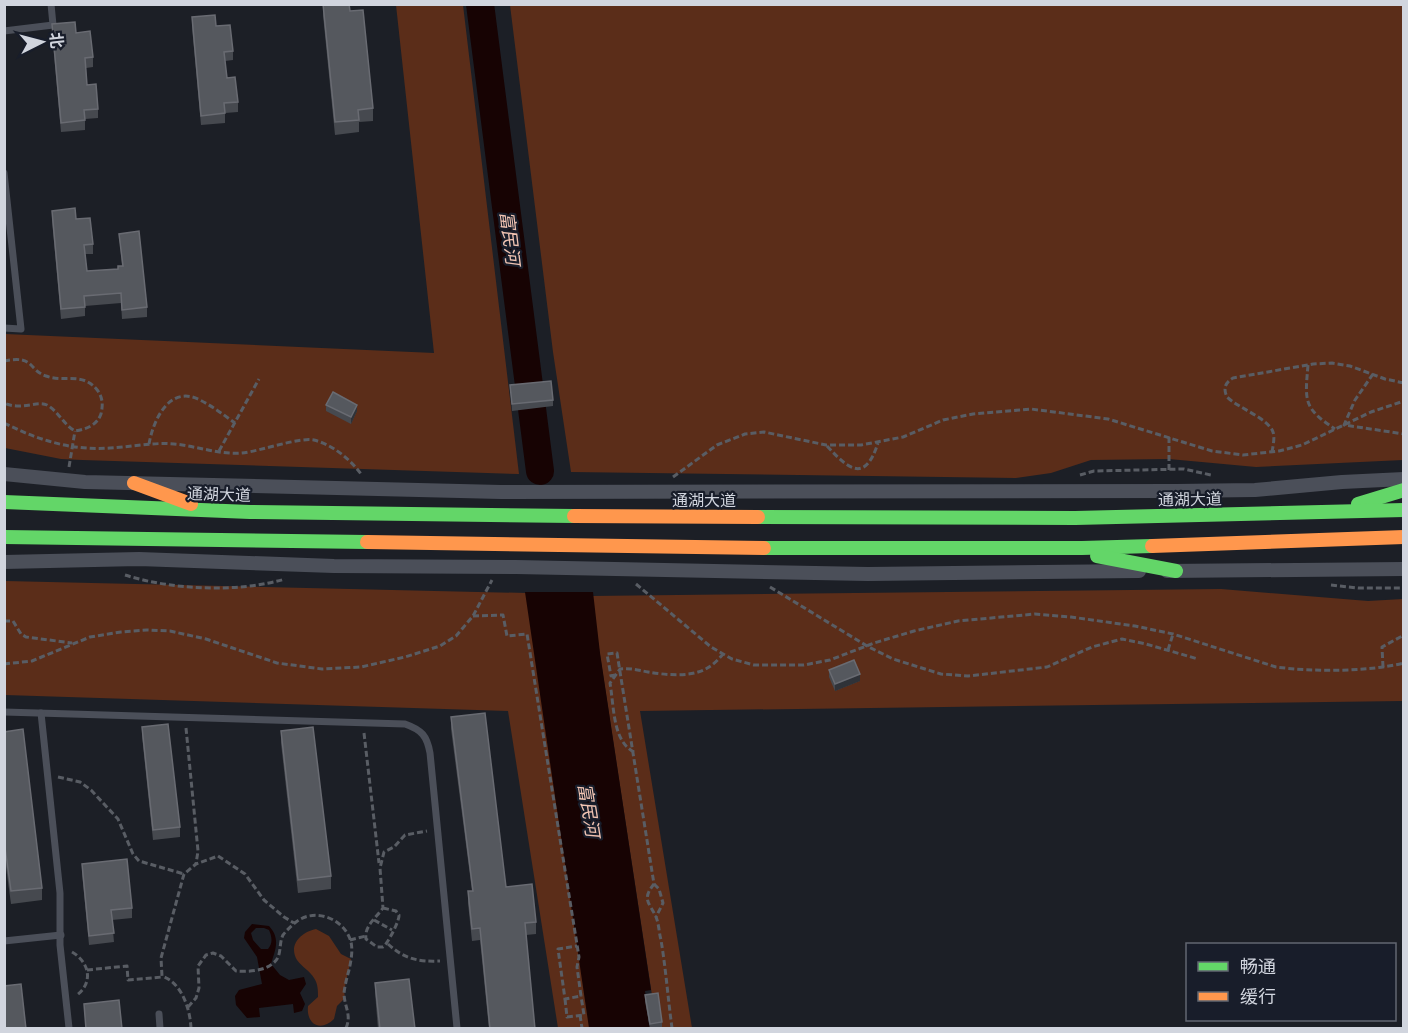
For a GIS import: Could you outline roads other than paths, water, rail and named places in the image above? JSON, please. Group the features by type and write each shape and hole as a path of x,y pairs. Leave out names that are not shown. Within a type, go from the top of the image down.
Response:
{"main road":[{"path":"134,483 212,511"},
{"path":"1334,512 1404,490"},
{"name":"通湖大道","path":"4,502 212,511 539,516 1075,518 1404,510"},
{"path":"4,537 799,549 1055,548 1404,537"},
{"path":"1055,548 1176,571"}],"street":[{"path":"4,474 85,482 501,492 1255,490 1404,479"},
{"path":"4,561 139,559 334,566 868,574 1404,569"}],"lane":[{"path":"4,31 53,25 51,4"},
{"path":"4,173 21,329 4,328"},
{"path":"4,711 405,724 423,732 428,741 458,1029"},
{"path":"41,713 60,893 60,945 69,1029"},
{"path":"4,941 61,935"},
{"path":"159,1014 160,1029"}],"water":[{"path":"525,592 593,592 600,653 651,990 645,991 649,1025 656,1028 589,1028"},
{"path":"252,924 269,926 273,931 276,945 271,964 280,975 289,980 304,977 306,984 300,993 305,1004 302,1011 294,1013 293,1004 259,1008 260,1017 247,1018 236,1005 235,996 239,990 262,984 257,957 244,938 245,932","holes":["256,928 269,930 271,938 268,949 261,949 253,940 251,933"]}],"waterway":[{"name":"富民河","path":"480,4 540,471"}]}
